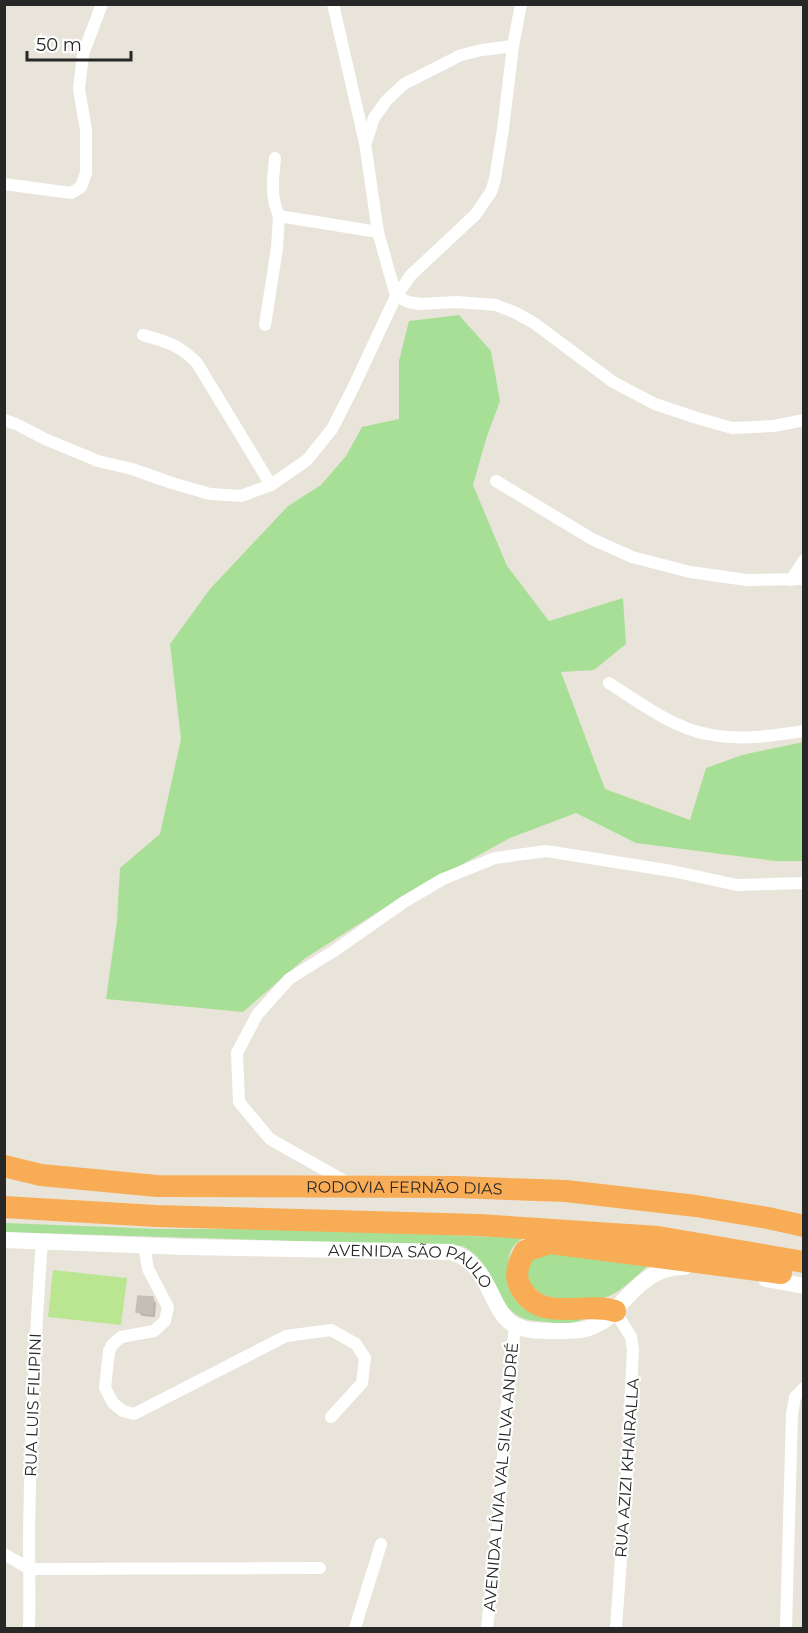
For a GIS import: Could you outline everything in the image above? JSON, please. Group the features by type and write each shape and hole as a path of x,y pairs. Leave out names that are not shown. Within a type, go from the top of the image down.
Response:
{"highway":[{"name":"RODOVIA FERNÃO DIAS","path":"4,1166 41,1175 157,1186 455,1186 566,1191 696,1206 804,1226"},
{"path":"4,1207 156,1216 479,1225 658,1237 804,1262"},
{"path":"615,1311 553,1309 537,1304 528,1298 520,1287 517,1276 518,1264 525,1251 550,1243 804,1276"}],"street":[{"path":"4,184 71,192 81,187 86,173 86,130 79,89 83,54 102,4"},
{"path":"333,4 365,143 378,232 396,296 408,302 420,304 457,302 496,305 516,313 534,323 613,382 655,404 697,418 732,428 774,426 804,420"},
{"path":"4,420 98,461 132,469 210,494 242,496 271,485 307,460 332,429 354,388 396,296 411,275 475,215 491,192 503,129 513,46 521,4"},
{"path":"365,143 374,118 386,101 404,84 461,55 513,46"},
{"path":"265,325 277,248 279,216 272,193 275,158"},
{"path":"279,216 378,232"},
{"path":"143,335 184,350 197,363 271,485"},
{"path":"496,481 592,539 632,557 690,572 747,580 797,579 804,560"},
{"path":"609,683 647,708 705,734 761,738 804,731"},
{"path":"353,1185 270,1139 239,1102 237,1053 257,1016 289,979 404,902 443,879 495,858 546,851 672,871 737,885 804,883"},
{"name":"AVENIDA SÃO PAULO","path":"4,1240 451,1252 476,1266 502,1315 515,1326"},
{"name":"RUA LUIS FILIPINI","path":"29,1629 34,1347 42,1240"},
{"path":"144,1245 148,1269 168,1307 165,1321 154,1331 122,1337 112,1345 105,1388 113,1403 123,1411 134,1414 286,1336 331,1330 356,1344 365,1358 362,1383 331,1417"},
{"path":"515,1326 532,1330 571,1331 596,1325 611,1316 626,1298 657,1272 674,1266 804,1286"},
{"name":"RUA AZIZI KHAIRALLA","path":"615,1311 631,1337 633,1349 616,1629"},
{"name":"AVENIDA LÍVIA VAL SILVA ANDRÉ","path":"487,1629 515,1326"},
{"path":"786,1629 792,1414 795,1397 804,1388"},
{"path":"355,1629 381,1544"},
{"path":"4,1554 30,1569 320,1568"}],"green space":[{"path":"459,315 491,351 500,401 473,485 507,566 549,621 623,598 626,644 594,670 561,672 605,789 690,820 706,768 742,755 803,742 803,861 775,861 636,843 576,813 510,838 395,901 304,959 243,1012 106,999 117,921 120,868 160,834 181,739 170,644 210,589 288,506 321,485 346,456 362,427 399,419 399,361 409,321"},
{"path":"5,1223 162,1229 301,1229 524,1238 515,1245 510,1254 509,1277 587,1317 573,1323 563,1323 533,1321 520,1317 504,1302 481,1261 462,1246 5,1232"},
{"path":"537,1250 651,1263 626,1285 609,1296 588,1300 551,1302 529,1284 526,1264"},
{"path":"53,1270 127,1278 121,1325 48,1317"}],"building":[{"path":"138,1296 153,1297 152,1314 136,1312"}]}
